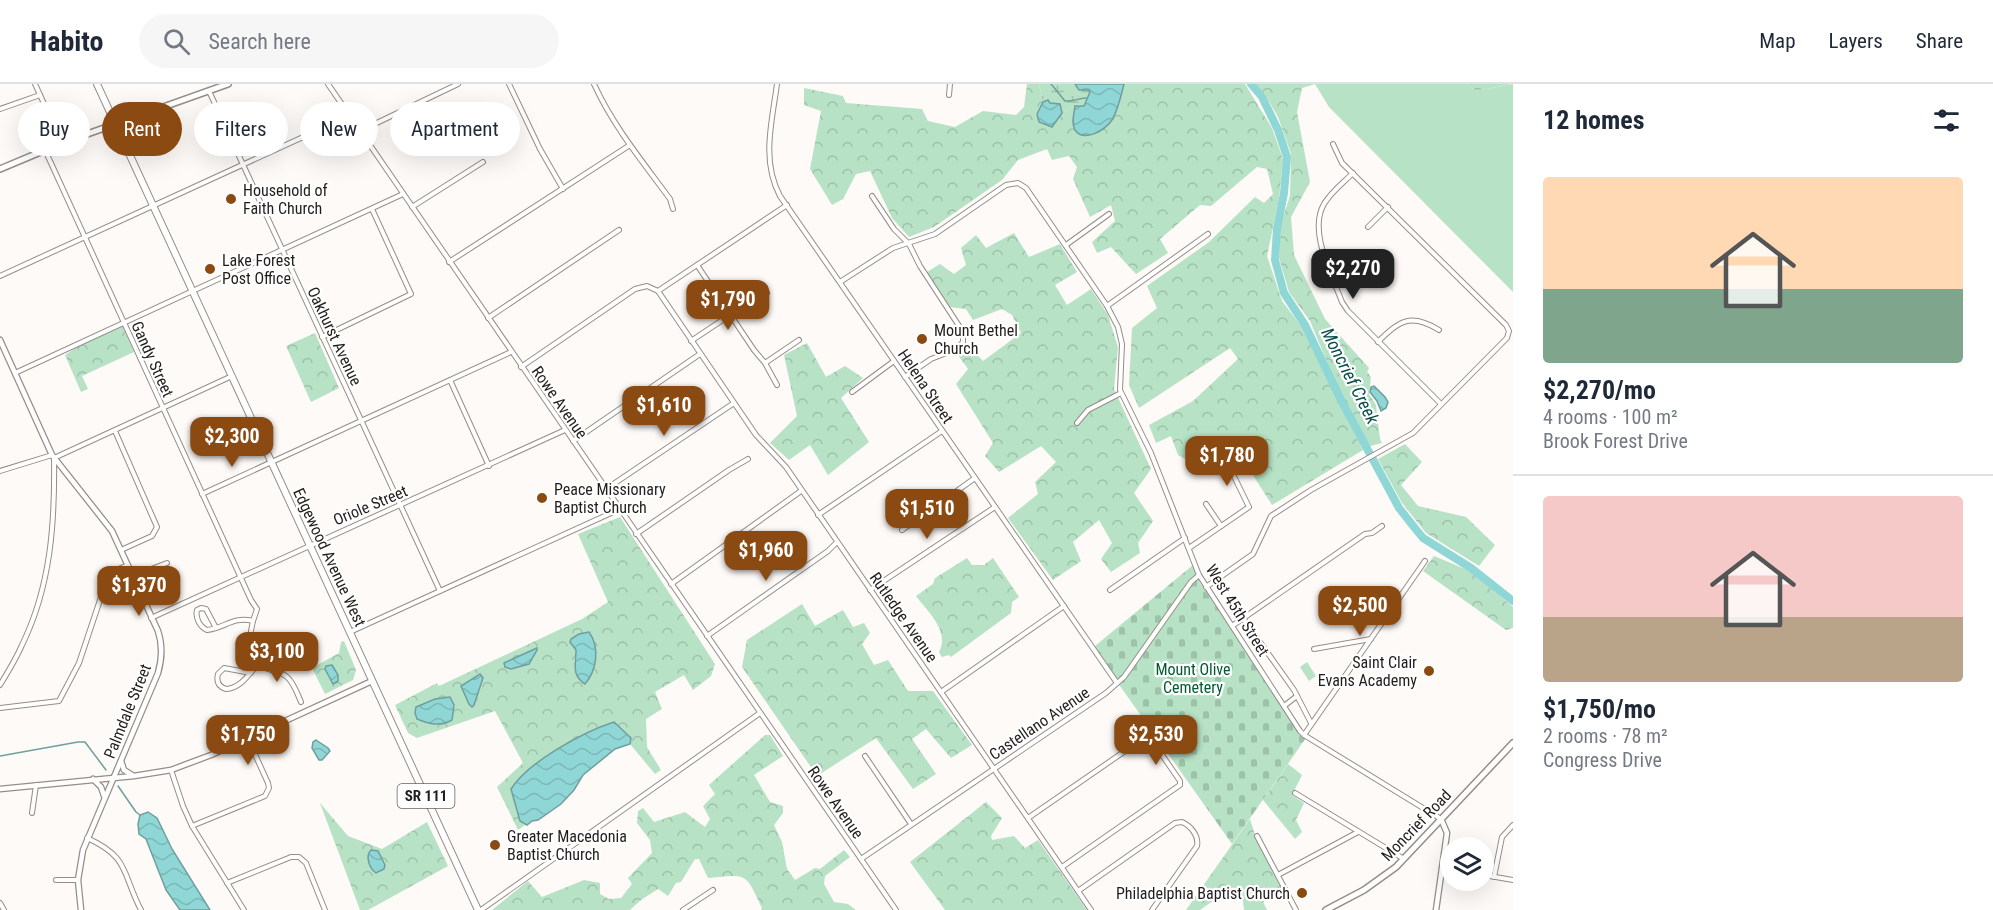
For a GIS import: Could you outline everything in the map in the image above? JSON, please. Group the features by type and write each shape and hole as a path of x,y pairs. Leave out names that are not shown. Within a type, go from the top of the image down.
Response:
{"main road":[{"name":"Edgewood Avenue West","path":"96,84 104,102"},
{"path":"177,102 228,84"},
{"path":"0,169 31,156"},
{"name":"Edgewood Avenue West","path":"129,156 479,910"},
{"name":"Moncrief Road","path":"1326,910 1382,878 1404,859 1512,746"}],"street":[{"path":"36,84 43,102"},
{"name":"Rowe Avenue","path":"328,84 340,102"},
{"path":"378,122 458,84"},
{"path":"509,84 562,189"},
{"path":"594,84 603,105 670,199 673,209"},
{"name":"Helena Street","path":"777,84 768,147 769,163 775,184 787,205 1117,683"},
{"path":"949,95 950,84"},
{"name":"Oakhurst Avenue","path":"209,91 440,591"},
{"path":"0,109 40,95"},
{"path":"0,276 300,139"},
{"path":"1206,587 1253,554 1271,516 1311,490 1413,433 1507,338 1509,331 1506,325 1342,163 1333,144"},
{"path":"449,262 630,145"},
{"name":"Gandy Street","path":"48,156 240,578 257,609 250,642 258,664"},
{"name":"Rowe Avenue","path":"377,156 896,910"},
{"path":"412,207 483,162"},
{"path":"1353,173 1325,203 1319,218 1318,231 1342,302 1378,342 1441,404"},
{"name":"West 45th Street","path":"909,244 935,234 1006,185 1018,183 1026,188 1107,306 1118,327 1122,344 1119,385 1121,393 1151,453 1199,575 1284,706 1304,735 1441,819"},
{"path":"15,373 403,194"},
{"path":"872,196 894,229 909,244 920,266 963,332 963,342 957,349 931,359 905,377"},
{"path":"521,367 635,289 647,286 658,291 787,205"},
{"path":"1368,227 1388,207"},
{"path":"322,337 411,294 372,209"},
{"path":"1066,245 1109,214"},
{"path":"488,318 619,230"},
{"path":"1107,306 1208,234"},
{"path":"840,282 894,248 909,244"},
{"path":"697,265 765,363 777,385"},
{"name":"Rutledge Avenue","path":"658,291 760,440 786,467 1091,910"},
{"path":"691,341 767,293"},
{"path":"1378,342 1395,326 1410,320 1425,322 1439,330"},
{"name":"Palmdale Street","path":"0,340 53,456 106,522 160,637 161,659 158,673 83,850 78,880 81,910"},
{"path":"765,363 799,340"},
{"path":"202,494 511,352"},
{"path":"573,441 700,354"},
{"path":"852,392 894,361"},
{"path":"0,471 53,456 115,431 232,376"},
{"path":"450,380 489,466"},
{"path":"1077,423 1088,410 1121,393"},
{"path":"606,489 734,403"},
{"name":"Oriole Street","path":"152,618 565,430"},
{"path":"115,431 158,527 152,536 121,550"},
{"path":"818,515 942,431"},
{"path":"0,685 23,644 47,572 52,540 53,456"},
{"path":"1189,548 1249,507 1225,458"},
{"path":"636,534 748,459"},
{"path":"902,530 975,478"},
{"path":"671,584 801,491"},
{"path":"1206,504 1221,526"},
{"path":"870,590 995,507"},
{"path":"350,632 620,509"},
{"path":"1232,626 1365,534 1372,533 1382,526"},
{"path":"1110,590 1185,538"},
{"path":"707,636 828,551 837,542"},
{"path":"1304,735 1425,561"},
{"path":"133,576 167,563"},
{"path":"0,708 59,701 82,655 108,576 128,565"},
{"name":"Castellano Avenue","path":"861,859 1117,683 1124,677 1191,582 1199,575"},
{"path":"941,692 1064,606"},
{"path":"216,628 206,609 197,610 196,616 201,626 207,630 216,628 240,618 253,621"},
{"path":"1243,618 1297,696 1311,723"},
{"path":"1314,649 1371,639"},
{"path":"281,672 288,657 296,652"},
{"path":"251,673 224,668 218,674 218,682 222,688 230,689 242,683 251,673 258,664 264,668 281,672 294,686 301,702"},
{"path":"0,789 134,776 171,770 191,764 248,739 372,681"},
{"path":"1284,706 1297,696"},
{"path":"479,910 760,713"},
{"path":"192,826 262,798 267,792 268,783 248,739"},
{"path":"1028,818 1141,740 1151,740 1180,781 1180,785 1062,867"},
{"path":"865,756 911,824"},
{"path":"121,759 124,770 134,776"},
{"path":"171,770 192,826 244,910"},
{"path":"93,779 101,787 104,798"},
{"path":"32,813 36,784"},
{"path":"1294,793 1404,859"},
{"path":"1441,819 1446,837"},
{"path":"1078,891 1175,823 1182,822 1196,835 1197,846 1152,910"},
{"path":"1513,825 1502,837 1494,877 1513,880"},
{"path":"1278,875 1358,832"},
{"path":"1257,836 1296,910"},
{"path":"87,838 104,846 119,860 141,910"},
{"path":"227,882 291,857 300,857 306,863 325,910"},
{"path":"56,880 78,880"},
{"path":"1436,910 1440,881"},
{"path":"683,910 713,890"},
{"path":"0,903 4,910"}],"green space":[{"path":"1027,84 1039,84 1043,102 1037,114 1052,127 1062,113 1075,106 1073,119 1111,121 1124,84 1245,84 1272,128 1283,159 1279,199 1267,256 1282,301 1302,327 1363,450 1272,505 1237,450 1199,467 1178,455 1171,436 1156,443 1149,425 1193,401 1238,359 1230,348 1139,408 1129,385 1132,328 1157,308 1147,286 1209,242 1255,197 1264,203 1273,194 1267,169 1257,167 1211,206 1200,205 1160,239 1168,253 1136,274 1111,247 1097,253 1092,242 1115,221 1111,205 1090,217 1073,179 1077,167 1069,156 1052,160 1047,149 1018,160 1002,180 934,227 909,237 892,218 870,171 856,174 843,199 832,205 810,169 821,111 804,105 804,88 843,96 846,103 922,109 928,121 955,127 983,111 1016,115 1024,107"},
{"path":"1039,84 1075,84 1079,90 1090,92 1084,106 1079,105 1062,113 1060,104 1043,102"},
{"path":"1255,84 1315,84 1302,88 1297,112 1310,182 1291,217 1294,255 1325,319 1369,368 1367,372 1371,377 1369,394 1376,405 1382,443 1370,446 1343,400 1310,321 1289,292 1279,258 1281,223 1290,196 1291,154 1278,117 1264,93"},
{"path":"1315,84 1466,84 1476,91 1513,84 1513,292 1329,107"},
{"path":"1466,84 1512,84 1476,91"},
{"path":"1014,233 1029,257 1060,244 1077,272 1055,285 1067,305 1091,289 1108,315 1118,347 1114,389 1151,469 1134,493 1153,521 1138,543 1140,553 1111,572 1101,559 1112,543 1099,520 1073,542 1081,561 1053,580 1008,518 1038,494 1035,482 1056,462 1041,446 999,472 985,456 993,443 956,384 968,369 955,351 963,345 971,348 983,361 1021,333 1012,315 1002,309 973,320 966,309 950,307 927,272 940,264 954,274 966,265 961,248 976,235 986,248"},
{"path":"122,325 134,352 82,376 88,389 81,392 65,355 80,345"},
{"path":"315,333 339,388 311,402 286,346"},
{"path":"807,343 826,377 845,366 863,378 841,398 869,442 828,475 810,445 789,460 770,443 797,416 784,355"},
{"path":"1405,444 1422,462 1401,485 1418,506 1466,517 1495,545 1479,566 1426,533 1402,503 1378,459"},
{"path":"620,517 715,664 711,676 693,690 684,675 655,692 662,709 646,719 647,747 661,770 655,774 630,744 631,738 614,722 520,821 525,825 518,830 497,787 523,763 495,711 417,738 408,733 395,705 437,683 439,686 582,619 608,602 578,534","holes":["570,642 594,663 574,662 576,650"]},
{"path":"1434,556 1470,571 1513,607 1513,628 1506,630 1423,571"},
{"path":"967,558 972,565 984,565 993,558 1019,597 1012,602 1011,613 951,657 949,655 942,657 939,652 942,644 940,629 916,596 933,584 935,578"},
{"name":"Mount Olive Cemetery","path":"1193,565 1200,583 1228,624 1231,622 1301,729 1308,735 1232,844 1120,686 1095,646"},
{"path":"802,604 815,626 843,610 853,627 864,623 870,633 862,644 874,665 888,660 908,691 933,691 972,745 951,758 926,729 912,739 936,774 913,789 876,738 817,776 742,667 747,640"},
{"path":"344,641 356,670 353,680 325,694 312,668 339,653 341,642"},
{"path":"1307,662 1316,676 1309,681 1300,667"},
{"path":"765,735 770,735 783,756 754,775 770,802 783,806 783,813 774,825 782,842 787,869 795,880 815,868 820,869 844,850 850,857 825,876 824,884 834,902 848,904 856,910 761,910 752,888 744,878 731,876 708,878 699,859 695,859 681,882 676,883 668,896 658,889 630,910 492,910 528,881 542,897 584,880 600,883 600,894 609,899 621,898 632,884 628,878 652,853 650,840 637,823 638,811 643,808 654,822 685,812 705,827 710,819 703,806 715,794 709,785"},
{"path":"1288,764 1302,775 1292,795 1304,803 1296,820 1302,832 1295,839 1263,800"},
{"path":"986,802 1002,818 991,836 992,840 1014,836 1025,848 1038,840 1087,910 945,910 910,862"},
{"path":"320,803 348,836 382,849 427,822 448,866 368,910 360,910"},
{"path":"1250,819 1256,838 1283,891 1263,902 1267,910 1244,910 1242,893 1217,898 1200,910 1186,910"}],"water":[{"path":"1075,84 1124,84 1112,120 1105,128 1094,134 1079,134 1075,130 1073,118 1075,106 1084,106 1090,92 1079,90"},
{"path":"1048,100 1050,103 1060,104 1062,113 1052,127 1039,122 1037,114 1043,102"},
{"path":"1374,386 1388,402 1386,408 1381,411 1370,392 1371,387"},
{"path":"589,632 595,644 596,658 585,684 576,673 576,650 570,642 579,634"},
{"path":"537,648 529,664 511,669 505,667 504,663"},
{"path":"332,665 338,675 338,681 333,684 325,669 326,666"},
{"path":"480,674 483,678 472,707 461,686"},
{"path":"450,697 454,705 452,720 443,724 434,724 417,719 416,707 435,699"},
{"path":"614,722 631,738 630,744 615,749 583,775 574,790 561,804 527,825 520,821 511,789 519,779 543,759 572,740"},
{"path":"316,740 330,751 322,760 319,760 312,748"},
{"path":"148,812 157,818 172,849 210,910 180,910 166,890 146,839 139,834 140,815"},
{"path":"371,850 378,851 385,865 384,869 376,873 369,862 368,855"}],"waterway":[{"path":"1051,84 1065,101 1086,98"},
{"name":"Moncrief Creek","path":"1251,84 1262,97 1278,130 1287,157 1275,260 1284,293 1305,325 1341,400 1399,508 1423,538 1471,568 1513,601"},
{"path":"0,756 85,742 106,770"},
{"path":"118,786 140,815"}],"place":[{"name":"Household of Faith Church","path":"231,199"},
{"name":"Lake Forest Post Office","path":"210,269"},
{"name":"Mount Bethel Church","path":"922,339"},
{"name":"Peace Missionary Baptist Church","path":"542,498"},
{"name":"Saint Clair Evans Academy","path":"1429,671"},
{"name":"Greater Macedonia Baptist Church","path":"495,845"},
{"name":"Philadelphia Baptist Church","path":"1302,893"}]}
